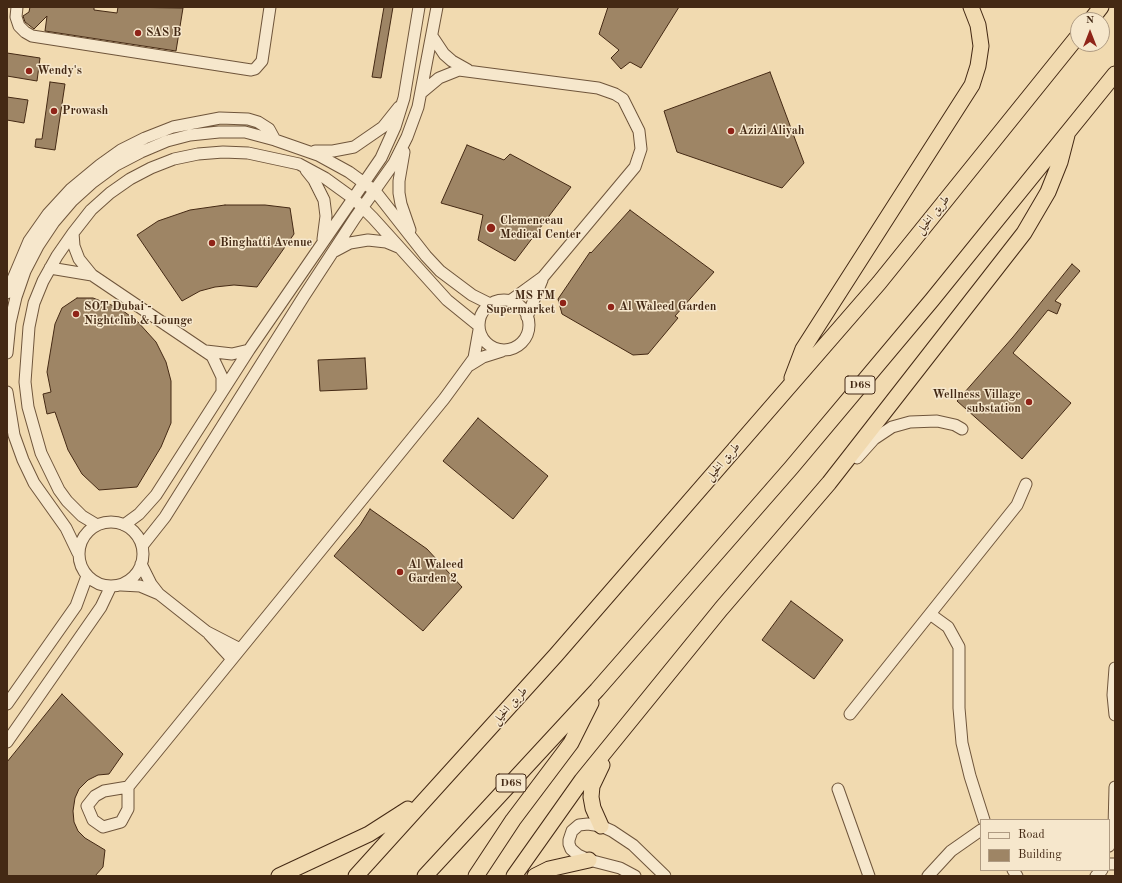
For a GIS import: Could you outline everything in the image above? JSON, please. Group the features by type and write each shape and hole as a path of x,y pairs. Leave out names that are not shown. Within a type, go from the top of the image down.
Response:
{"highway":[{"path":"791,383 796,365 803,349 972,85 978,66 981,46 978,25 971,7"},
{"name":"طريق الخيل","path":"356,876 556,655 879,283 1070,46"},
{"name":"D68","path":"425,876 597,690 791,468 932,300 1115,74"},
{"path":"514,876 573,791 721,609 829,483 1033,220 1055,177 1068,131"},
{"path":"476,876 513,820 571,743 597,690"},
{"path":"601,826 593,808 591,791 610,746"},
{"path":"279,876 369,834 399,816 432,792"},
{"path":"535,876 554,867 589,860"}],"street":[{"path":"17,7 16,17 19,26 32,36 251,70 256,69 262,61 270,7"},
{"path":"124,525 139,514 156,496 249,350 365,183 389,143 404,98 419,7"},
{"path":"142,546 165,517 334,251 394,163 407,137 418,107 437,7"},
{"path":"432,36 437,46 448,57 470,71"},
{"path":"421,93 439,78 449,73 470,71 607,91 622,100 639,131 641,149 635,167 543,277 510,301"},
{"path":"302,150 322,152 354,148 383,127 404,98"},
{"path":"7,293 29,241 48,214 71,189 100,164 121,150 145,138 173,127 220,118 248,119 258,122 269,129 275,140"},
{"path":"7,353 10,323 16,297 25,271 38,246 54,222 72,201 93,182 116,165 141,152 167,141 190,135 219,132 245,132 275,140 334,163 375,191 414,241 440,271 472,295 490,304"},
{"path":"407,137 399,181 399,193 404,216 414,241"},
{"path":"97,525 82,516 67,502 59,490 41,453 28,407 25,382 29,327 34,304 50,268 73,232 91,210 110,194 130,179 151,168 198,154 223,152 254,154 299,164 325,178 354,199 447,300 479,328 488,345 504,350"},
{"path":"299,164 314,180 324,200 326,224 319,248"},
{"path":"73,232 74,246 79,259 92,275 206,351 220,370 222,377 222,392"},
{"path":"334,251 350,243 368,240 386,242 402,250"},
{"path":"50,268 92,275"},
{"path":"470,365 490,354 516,347 523,341 528,331 527,317 543,277"},
{"path":"128,786 470,365 476,352 483,311 490,304 500,300 510,301 521,307 527,317"},
{"path":"206,351 228,354 249,350"},
{"path":"7,392 14,435 23,460 34,483 66,528 78,553 81,568 87,576 94,582 116,586 140,586 159,594"},
{"path":"829,483 834,482 874,439 892,428 910,422 928,420 946,423 962,429"},
{"path":"7,429 11,444 25,480"},
{"path":"850,714 1017,505 1026,484"},
{"path":"7,742 116,586 134,577 141,564 142,546 135,533 124,525 115,522 97,525 84,536 78,553"},
{"path":"141,564 151,584 159,594 208,632 240,649"},
{"path":"7,704 76,606 87,576"},
{"path":"930,614 948,627 959,647 959,708 962,743 970,776 984,819"},
{"path":"208,632 232,659"},
{"path":"1115,668 1115,715"},
{"path":"1110,842 1114,828 1115,787"},
{"path":"838,789 869,874"},
{"path":"635,876 620,868 589,860 578,855 571,849 570,835 579,825 592,824 601,826 633,845 665,876"},
{"path":"928,876 951,851 980,831"}],"building":[{"path":"30,7 94,7 94,10 117,13 118,7 183,8 176,51 45,31 47,16 34,29 25,22 23,16 29,12"},
{"path":"384,7 393,7 381,78 372,77"},
{"path":"608,7 679,7 641,68 630,62 621,69 611,58 619,50 599,34"},
{"path":"7,53 40,58 37,81 7,76"},
{"name":"Azizi Aliyah","path":"770,72 804,163 782,188 677,152 664,111"},
{"name":"Prowash","path":"50,82 65,84 55,150 35,147 36,139 42,139"},
{"path":"7,97 28,100 24,123 7,120"},
{"path":"467,145 504,160 510,154 571,187 515,261 478,240 483,215 441,203"},
{"path":"225,205 265,205 290,208 294,234 257,287 234,285 215,287 200,291 182,301 137,235 158,221 190,210"},
{"path":"630,210 714,272 675,316 678,318 648,354 633,355 562,314 558,299 590,252 591,253"},
{"name":"Wellness Village substation","path":"1072,264 1080,271 1055,301 1061,304 1057,314 1048,310 1013,353 1071,403 1022,459 957,401 1013,337"},
{"path":"77,298 93,298 119,308 137,321 156,342 166,362 171,381 171,423 161,447 137,487 99,490 82,474 68,450 55,412 47,414 43,394 51,392 47,372 55,324 62,308"},
{"path":"365,358 367,389 320,391 318,360"},
{"path":"478,418 548,476 513,519 443,461"},
{"name":"Al Waleed Garden 2","path":"370,509 427,549 462,587 423,631 334,556 360,525"},
{"path":"791,601 843,640 814,679 762,640"},
{"path":"62,694 123,754 109,774 98,775 88,780 79,789 75,798 73,811 74,822 78,831 85,838 105,850 103,867 95,876 7,876 7,762"}],"place":[{"name":"SAS B","path":"138,33"},
{"name":"Wendy's","path":"29,71"},
{"name":"Prowash","path":"54,111"},
{"name":"Azizi Aliyah","path":"731,131"},
{"name":"Clemenceau Medical Center","path":"491,228"},
{"name":"Binghatti Avenue","path":"212,243"},
{"name":"MS FM Supermarket","path":"563,303"},
{"name":"Al Waleed Garden","path":"611,307"},
{"name":"SOT Dubai - Nightclub & Lounge","path":"76,314"},
{"name":"Wellness Village substation","path":"1029,402"},
{"name":"Al Waleed Garden 2","path":"400,572"}]}
